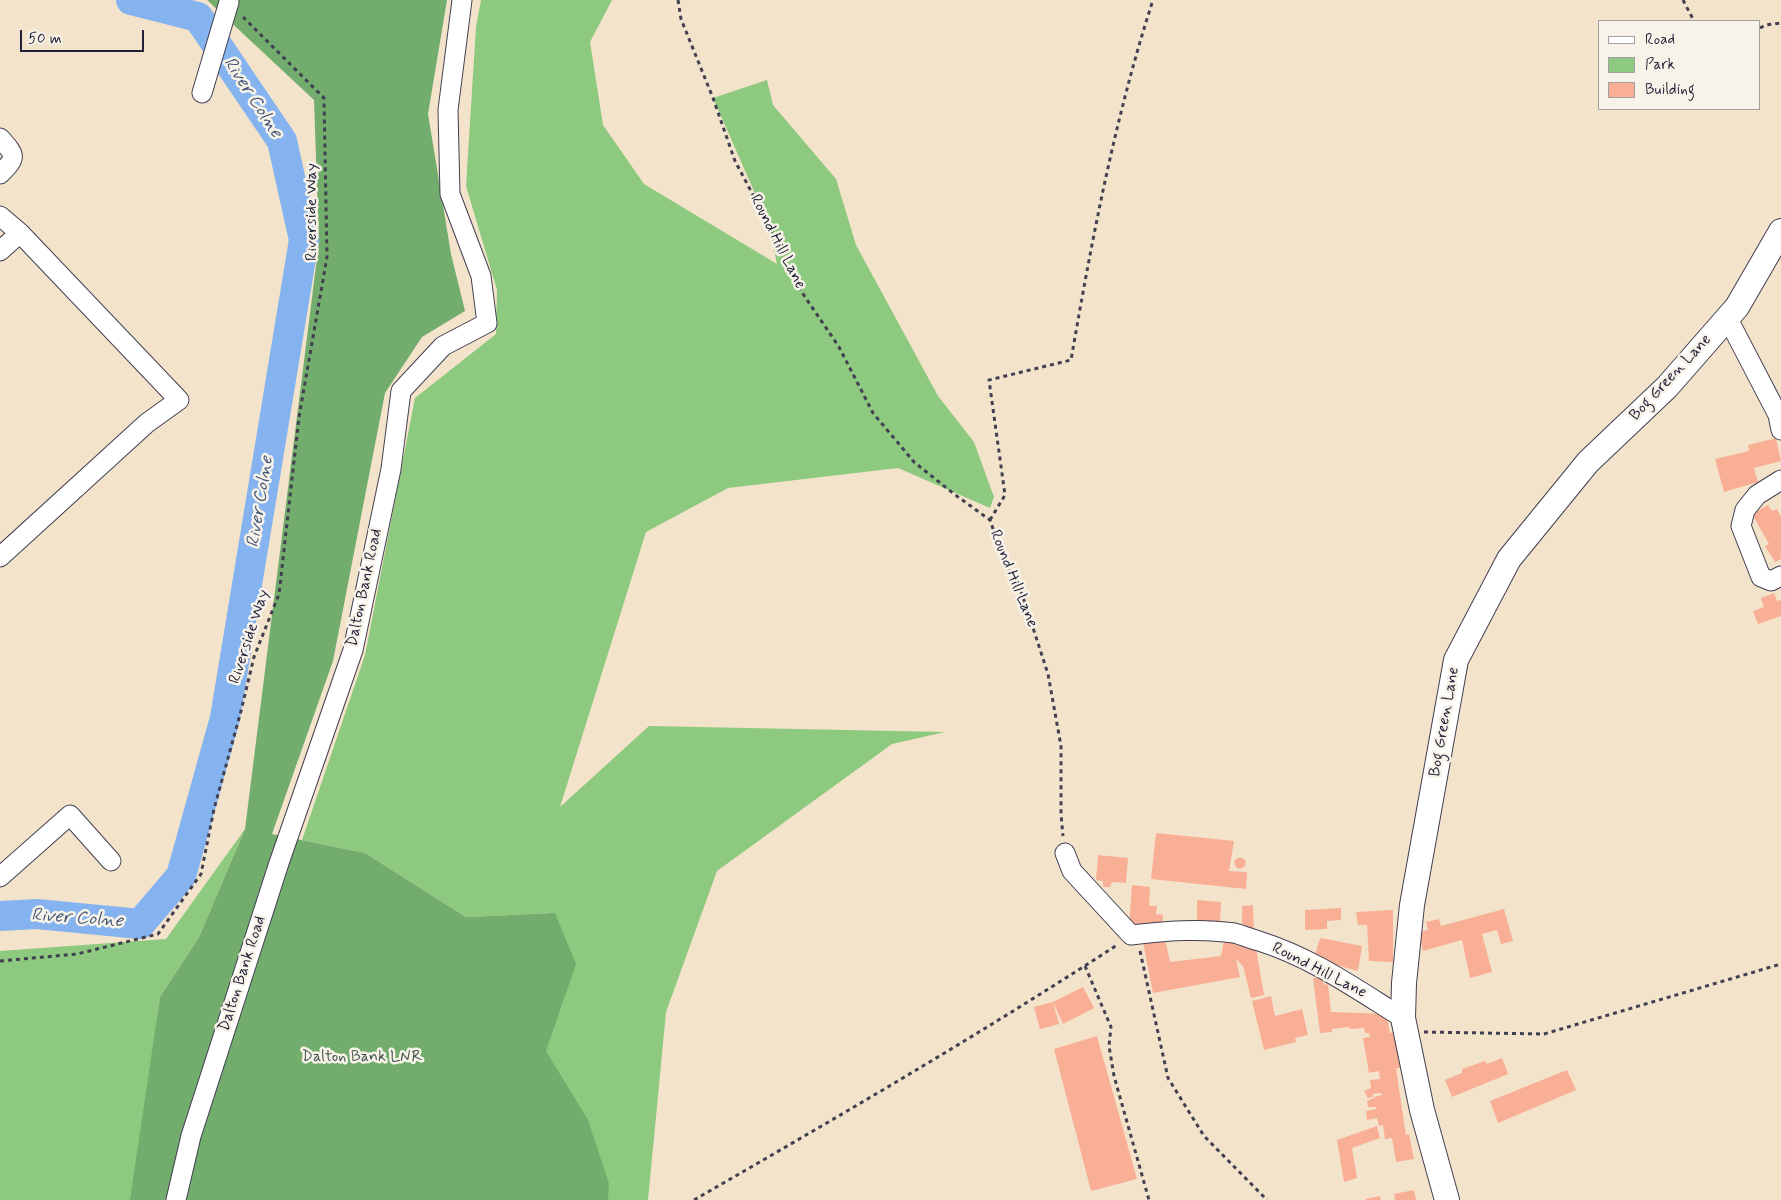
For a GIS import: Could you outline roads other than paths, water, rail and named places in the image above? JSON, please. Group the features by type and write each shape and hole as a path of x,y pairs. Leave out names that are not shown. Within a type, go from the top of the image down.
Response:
{"main road":[{"name":"Bog Green Lane","path":"1446,1200 1422,1110 1405,1025 1404,984 1412,905 1456,660 1509,559 1588,462 1667,387 1727,316 1737,307 1781,231"}],"street":[{"name":"Dalton Bank Road","path":"176,1200 191,1136 279,863 353,650 391,469 401,391 443,346 487,323 481,276 450,194 448,110 462,0"},
{"path":"202,93 228,2"},
{"path":"0,138 11,151 13,157 12,162 0,174"},
{"path":"0,216 20,232 179,400 146,422 0,557"},
{"path":"0,251 20,232"},
{"path":"1727,316 1778,415 1781,430"},
{"path":"1781,480 1751,502 1745,510 1741,526 1760,578 1771,581 1781,576"},
{"path":"0,877 70,815 111,861"},
{"name":"Round Hill Lane","path":"1065,853 1072,870 1131,935 1168,930 1235,934 1280,948 1350,983 1405,1025"}],"waterway":[{"name":"River Colne","path":"0,916 37,914 140,924 181,876 225,718 304,240 282,141 198,17 131,0"}],"park label":[{"name":"Dalton Bank LNR","path":"362,1058"}]}
